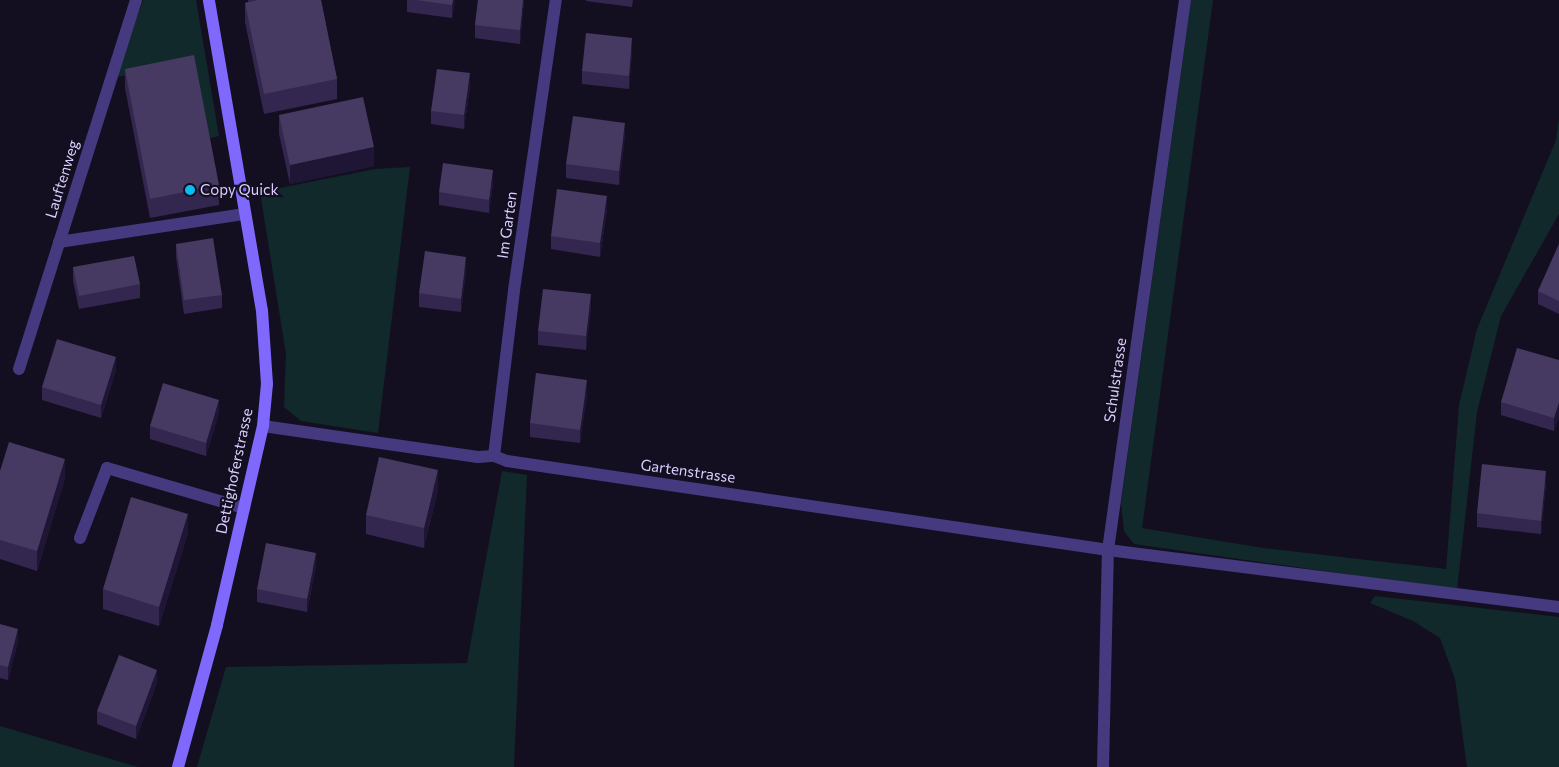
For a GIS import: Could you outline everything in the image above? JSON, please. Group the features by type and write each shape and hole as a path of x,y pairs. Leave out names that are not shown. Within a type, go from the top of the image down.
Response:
{"street":[{"name":"Lauftenweg","path":"19,369 136,0"},
{"name":"Dettighoferstrasse","path":"178,767 199,695 263,426 267,358 209,0"},
{"name":"Im Garten","path":"494,456 514,290 556,0"},
{"name":"Schulstrasse","path":"1103,767 1108,550 1185,0"},
{"path":"59,242 245,214"},
{"name":"Gartenstrasse","path":"263,426 468,456 494,456 517,462 1108,550 1559,607"},
{"path":"80,538 107,468 244,508"}],"green space":[{"path":"143,0 196,0 219,136 207,139 193,64 116,77"},
{"path":"1191,0 1213,0 1142,528 1263,548 1446,569 1459,405 1477,329 1556,140 1559,118 1559,214 1501,316 1477,412 1457,590 1134,544 1124,531 1121,503"},
{"path":"410,167 378,433 301,421 284,407 286,354 260,192 375,169"},
{"path":"502,471 527,475 514,767 197,767 226,667 467,663"},
{"path":"1375,596 1559,617 1559,767 1467,767 1455,679 1440,638 1413,621 1370,603"},
{"path":"0,726 138,767 0,767"}],"building":[{"path":"258,0 321,0 337,79 264,94 245,3"},
{"path":"416,0 453,0 452,5"},
{"path":"478,0 523,0 520,30 475,25"},
{"path":"586,33 632,38 629,76 582,71"},
{"path":"194,55 219,185 150,199 125,69"},
{"path":"437,69 470,73 464,115 431,111"},
{"path":"363,97 374,147 290,165 279,115"},
{"path":"573,116 625,123 619,171 566,164"},
{"path":"443,163 493,170 489,200 439,192"},
{"path":"557,189 607,196 600,243 551,236"},
{"path":"213,238 222,295 184,300 176,244"},
{"path":"1559,244 1559,301 1538,291"},
{"path":"425,251 466,257 461,299 419,293"},
{"path":"134,256 140,284 79,296 73,267"},
{"path":"543,289 591,294 586,336 538,331"},
{"path":"57,339 116,357 101,405 42,387"},
{"path":"1517,348 1559,360 1559,402 1554,418 1501,402"},
{"path":"536,373 587,380 580,430 530,423"},
{"path":"163,383 219,400 206,443 150,426"},
{"path":"9,442 65,459 37,551 0,540 0,471"},
{"path":"379,457 438,470 424,528 366,515"},
{"path":"1482,464 1546,471 1541,521 1477,513"},
{"path":"131,497 188,514 159,607 103,589"},
{"path":"266,543 316,553 307,599 257,589"},
{"path":"0,624 18,629 8,667 0,665"},
{"path":"119,655 157,670 136,726 97,711"}],"place":[{"name":"Copy Quick","path":"190,190"}]}
